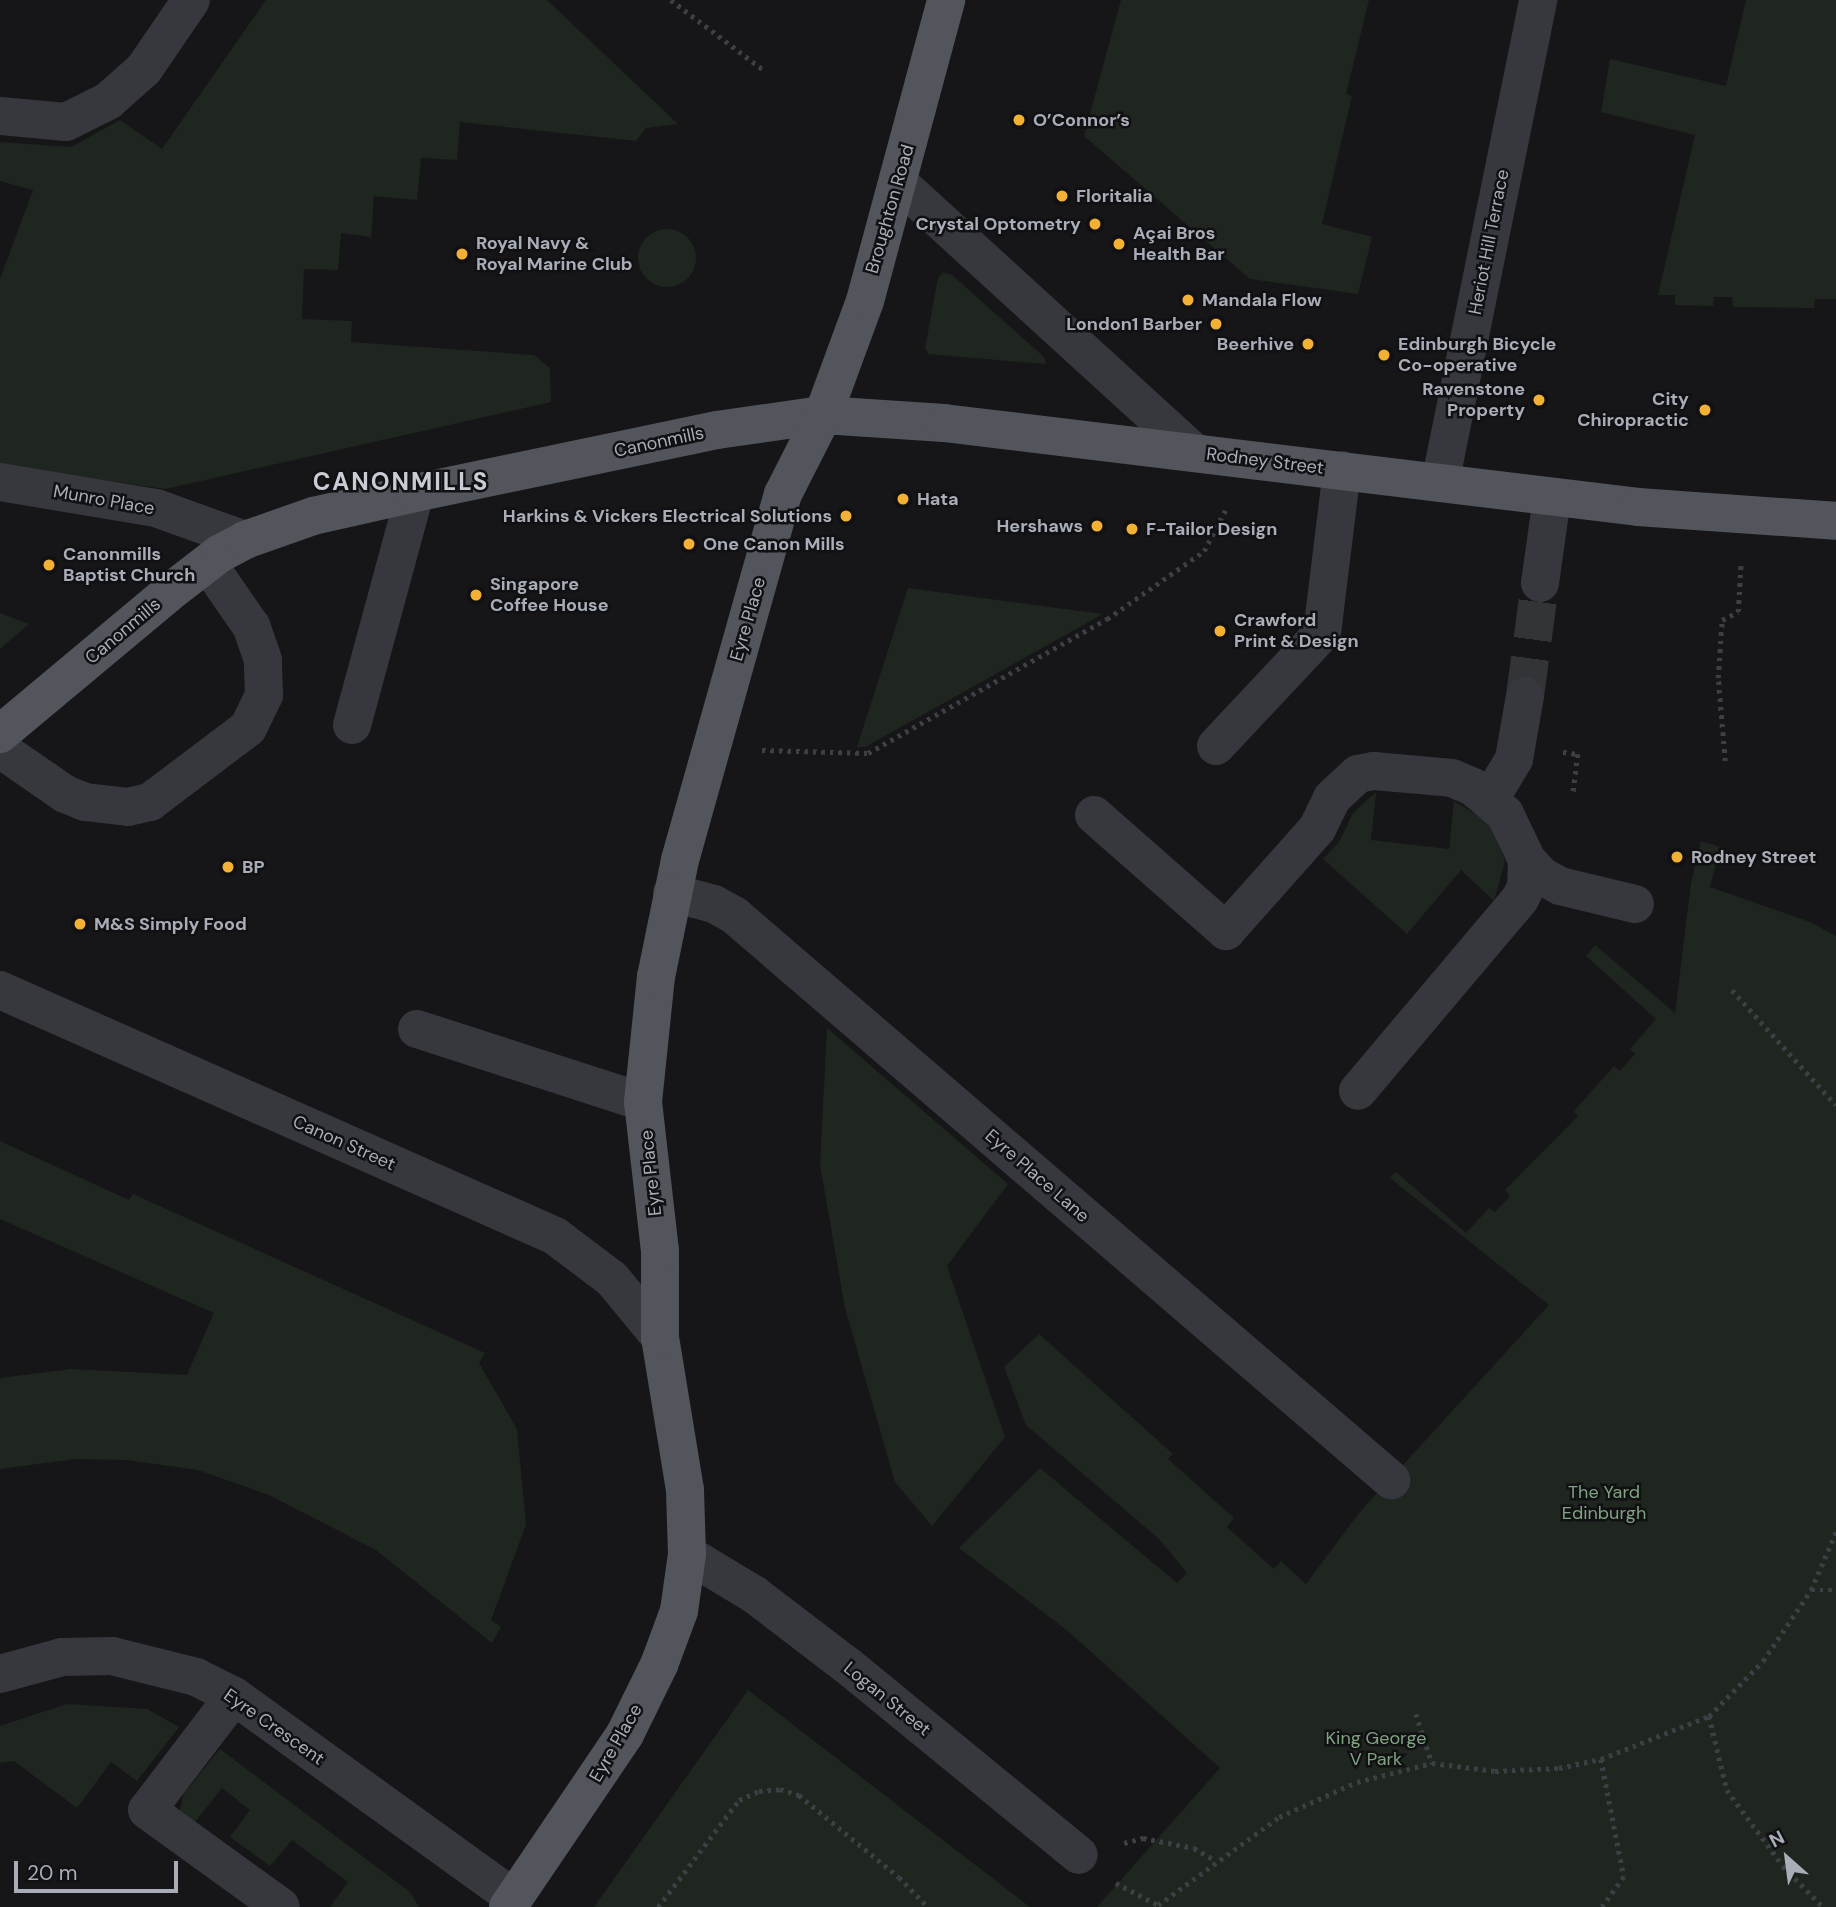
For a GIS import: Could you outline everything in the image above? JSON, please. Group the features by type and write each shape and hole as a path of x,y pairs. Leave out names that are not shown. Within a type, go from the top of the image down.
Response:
{"main road":[{"name":"Broughton Road","path":"823,415 865,301 946,0"},
{"name":"Rodney Street","path":"823,415 944,422 1552,498 1836,521"},
{"name":"Canonmills","path":"0,734 208,564 245,540 313,516 415,493 717,430 823,415"},
{"name":"Eyre Place","path":"511,1903 625,1734 659,1665 678,1611 688,1554 685,1490 660,1337 661,1270 643,1102 656,977 672,893 783,494 823,415"}],"street":[{"path":"0,116 66,122 108,101 144,69 191,0"},
{"name":"Heriot Hill Terrace","path":"1440,483 1538,0"},
{"name":"Rodney Street","path":"898,182 1195,453"},
{"path":"1216,747 1322,633 1342,470"},
{"name":"Munro Place","path":"0,482 156,508 245,540"},
{"path":"352,725 415,493"},
{"path":"1540,583 1552,498"},
{"path":"0,749 65,794 85,802 128,807 150,802 248,728 264,695 263,660 251,626 208,564"},
{"path":"1490,799 1514,759 1525,696"},
{"path":"1094,816 1226,930 1317,829 1332,798 1358,774 1374,771 1452,778 1490,799 1517,833 1527,860 1526,887 1512,911 1358,1091"},
{"path":"1527,860 1542,876 1560,886 1635,904"},
{"name":"Eyre Place Lane","path":"672,893 714,904 734,915 1391,1480"},
{"name":"Canon Street","path":"0,990 551,1235 612,1279 660,1337"},
{"path":"417,1029 643,1102"},
{"name":"Logan Street","path":"688,1554 755,1595 838,1658 1079,1856"},
{"name":"Eyre Crescent","path":"0,1674 62,1657 112,1656 156,1663 234,1696 511,1903"},
{"path":"234,1696 148,1810 281,1907"}],"path":[{"path":"671,0 765,71"},
{"path":"1725,761 1718,678 1721,620 1738,612 1744,515"},
{"path":"712,748 868,753 1107,618 1204,551"},
{"path":"1573,793 1578,756"},
{"path":"1732,990 1836,1105"},
{"path":"1079,1856 1117,1884 1157,1906 1215,1860 1279,1817 1357,1782 1432,1763 1495,1771 1559,1768 1601,1759 1709,1716 1763,1661 1811,1590 1836,1532"},
{"path":"1811,1590 1836,1590"},
{"path":"1416,1714 1432,1763"},
{"path":"1709,1716 1727,1790 1783,1866 1823,1907"},
{"path":"1601,1759 1624,1877 1602,1907"},
{"path":"658,1907 739,1800 759,1791 780,1789 799,1795 899,1877 928,1907"},
{"path":"1079,1856 1143,1838 1194,1849 1215,1860"}],"green space":[{"path":"266,0 547,0 678,124 646,128 636,141 460,122 457,160 421,158 417,200 374,196 371,237 341,233 338,270 304,269 302,319 352,321 351,342 534,355 550,368 551,402 165,489 0,465 0,279 33,190 0,181 0,142 71,147 120,120 162,149"},
{"path":"1121,0 1369,0 1346,94 1352,96 1322,224 1372,237 1358,294 1250,279 1084,136"},
{"path":"1746,0 1836,0 1836,299 1815,299 1814,308 1733,307 1732,297 1714,297 1713,306 1675,305 1675,295 1658,295 1695,135 1601,112 1610,59 1726,86"},
{"path":"661,229 673,229 688,237 696,252 696,264 688,279 673,287 661,287 646,279 638,264 638,252 646,237"},
{"path":"943,273 951,274 1044,357 1046,364 928,354 925,348 938,278"},
{"path":"908,588 1103,614 865,747 857,747"},
{"path":"0,613 29,624 0,649"},
{"path":"1376,792 1371,840 1449,849 1454,801 1490,823 1505,861 1494,901 1461,870 1407,934 1323,859 1339,842 1353,813"},
{"path":"1701,841 1721,847 1710,887 1810,922 1836,936 1836,1907 1097,1907 1220,1768 1069,1632 959,1548 1040,1468 1177,1583 1187,1573 1159,1539 1026,1425 1004,1367 1039,1334 1173,1454 1168,1459 1234,1518 1227,1527 1274,1569 1281,1561 1306,1584 1359,1513 1549,1305 1390,1178 1396,1172 1466,1233 1489,1208 1495,1212 1510,1196 1505,1190 1578,1116 1574,1111 1614,1066 1620,1071 1635,1054 1630,1049 1656,1019 1586,956 1595,945 1675,1013 1691,883"},
{"path":"827,1028 1008,1184 947,1266 1005,1437 932,1526 895,1482 845,1308 820,1165"},
{"path":"0,1141 129,1200 133,1194 485,1353 479,1363 517,1429 526,1525 491,1620 501,1627 492,1643 376,1550 269,1495 198,1470 127,1460 75,1459 0,1469 0,1378 71,1369 187,1375 214,1313 0,1219"},
{"path":"748,1690 1030,1907 594,1907"},
{"path":"67,1704 147,1709 179,1727 137,1781 111,1762 77,1808 14,1761 0,1763 0,1726"},
{"path":"220,1749 410,1892 419,1907 330,1907 348,1882 292,1840 270,1866 230,1837 250,1810 222,1788 195,1822 180,1811 183,1795"}],"tunnel":[{"path":"1525,696 1540,583"}],"place":[{"name":"O’Connor’s","path":"1019,120"},
{"name":"Floritalia","path":"1062,196"},
{"name":"Crystal Optometry","path":"1095,224"},
{"name":"Açai Bros Health Bar","path":"1119,244"},
{"name":"Royal Navy & Royal Marine Club","path":"462,254"},
{"name":"Mandala Flow","path":"1188,300"},
{"name":"London1 Barber","path":"1216,324"},
{"name":"Beerhive","path":"1308,344"},
{"name":"Edinburgh Bicycle Co-operative","path":"1384,355"},
{"name":"Ravenstone Property","path":"1539,400"},
{"name":"City Chiropractic","path":"1705,410"},
{"name":"Hata","path":"903,499"},
{"name":"Harkins & Vickers Electrical Solutions","path":"846,516"},
{"name":"Hershaws","path":"1097,526"},
{"name":"F-Tailor Design","path":"1132,529"},
{"name":"One Canon Mills","path":"689,544"},
{"name":"Canonmills Baptist Church","path":"49,565"},
{"name":"Singapore Coffee House","path":"476,595"},
{"name":"Crawford Print & Design","path":"1220,631"},
{"name":"Rodney Street","path":"1677,857"},
{"name":"BP","path":"228,867"},
{"name":"M&S Simply Food","path":"80,924"}],"district":[{"name":"CANONMILLS","path":"401,482"}],"park label":[{"name":"The Yard Edinburgh","path":"1604,1503"},
{"name":"King George V Park","path":"1376,1749"}]}
